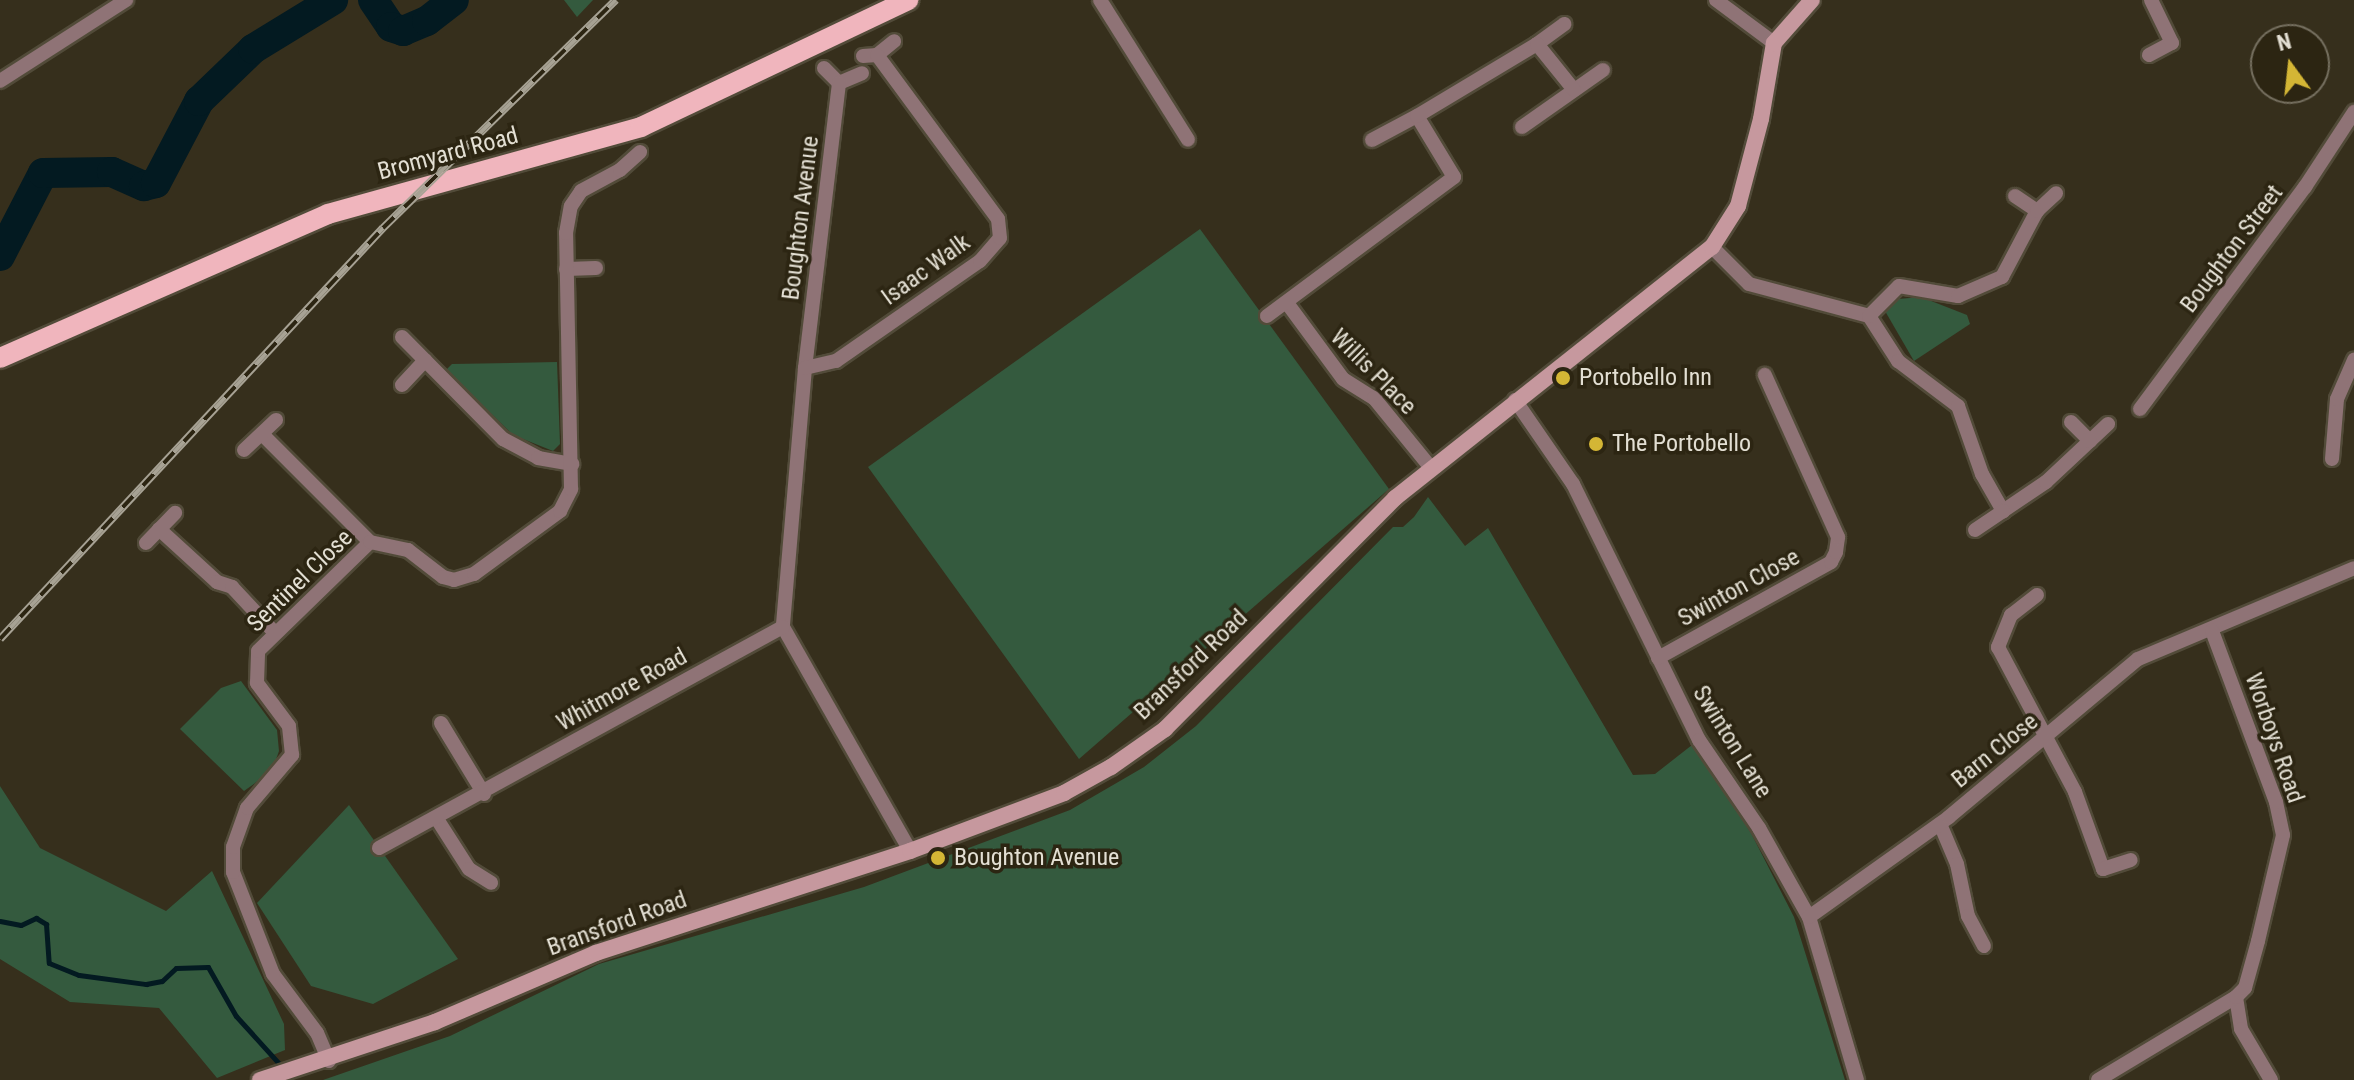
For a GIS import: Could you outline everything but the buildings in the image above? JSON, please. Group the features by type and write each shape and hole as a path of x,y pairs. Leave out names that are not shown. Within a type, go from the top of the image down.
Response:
{"main road":[{"name":"Bromyard Road","path":"0,358 328,214 641,141 908,0"},
{"path":"1774,43 1812,0"},
{"name":"Bransford Road","path":"260,1080 329,1061 596,953 910,851 1064,793 1165,729 1431,468 1712,247 1738,206 1761,119 1774,43"}],"street":[{"path":"0,81 126,0"},
{"path":"1100,0 1188,140"},
{"path":"1716,0 1774,43"},
{"path":"2149,55 2172,43 2151,0"},
{"path":"1372,140 1537,44 1565,24"},
{"name":"Isaac Walk","path":"805,368 836,361 980,261 1000,238 998,219 870,56 894,41"},
{"path":"1537,44 1574,90"},
{"path":"824,68 839,83 862,73"},
{"path":"1522,127 1603,70"},
{"name":"Boughton Avenue","path":"783,627 805,368 839,83"},
{"name":"Boughton Street","path":"2140,409 2305,187 2354,112"},
{"path":"1267,316 1454,177 1417,116"},
{"name":"Sentinel Close","path":"329,1061 317,1033 273,974 233,872 233,847 247,808 292,755 289,726 257,683 258,651 274,632 370,542 408,550 443,577 474,574 560,511 571,489 572,464 566,269 571,206 581,191 620,170 641,141"},
{"path":"1869,316 1899,286 1958,296 2002,277 2037,211 2056,193"},
{"path":"2015,196 2037,211"},
{"path":"1712,247 1749,284 1869,316 1898,361 1958,406 1982,474 2003,511"},
{"path":"566,269 596,268"},
{"name":"Willis Place","path":"1287,303 1343,379 1374,398 1431,468"},
{"path":"402,337 503,439 538,458 572,464"},
{"path":"402,385 425,360"},
{"path":"2332,459 2337,399 2354,360"},
{"name":"Swinton Close","path":"1658,658 1831,562 1836,552 1838,537 1765,375"},
{"name":"Swinton Lane","path":"1515,400 1573,484 1699,740 1759,828 1809,917 1857,1080"},
{"path":"244,450 276,420"},
{"path":"2071,422 2090,441"},
{"path":"1975,530 2046,482 2108,424"},
{"path":"262,434 370,542"},
{"path":"146,543 175,513"},
{"path":"159,529 217,582 232,587 274,632"},
{"name":"Barn Close","path":"1809,917 1940,824 2138,659 2212,631 2354,568"},
{"path":"2037,595 2011,615 1998,647 2044,740 2075,792 2103,869 2131,860"},
{"path":"783,627 910,851"},
{"name":"Whitmore Road","path":"379,848 484,794 783,627"},
{"name":"Worboys Road","path":"2212,631 2276,802 2283,835 2248,977 2236,997"},
{"path":"441,723 484,794"},
{"path":"437,819 469,869 491,883"},
{"path":"1940,824 1957,864 1968,916 1984,946"},
{"path":"2098,1080 2236,997 2241,1029 2271,1080"}],"green space":[{"path":"564,0 593,0 577,17"},
{"path":"1200,229 1389,489 1079,759 868,467"},
{"path":"1921,297 1967,315 1970,324 1914,361 1885,311 1898,299"},
{"path":"557,362 560,444 553,451 513,435 446,370 452,364"},
{"path":"1428,497 1465,546 1488,528 1633,775 1655,774 1692,745 1699,753 1751,833 1794,917 1845,1080 323,1080 450,1036 599,964 864,887 1070,810 1144,767 1196,726 1393,527 1403,527 1414,517"},
{"path":"241,681 277,730 279,751 272,771 244,791 180,729 221,688"},
{"path":"0,786 40,848 166,911 212,871 284,1024 285,1050 217,1078 159,1008 70,1002 0,959"},
{"path":"349,805 458,959 373,1004 311,986 257,903"}],"waterway":[{"path":"0,256 43,173 112,172 144,186 156,183 199,101 253,49 333,0"},
{"path":"373,0 391,27 403,31 427,21 454,0"},
{"path":"0,921 21,925 36,918 46,924 49,963 79,975 146,984 162,981 176,968 208,967 236,1016 283,1068"}],"railway":[{"path":"0,639 383,228 616,0"}],"place":[{"name":"Portobello Inn","path":"1563,378"},
{"name":"The Portobello","path":"1596,444"},
{"name":"Boughton Avenue","path":"938,858"}]}
